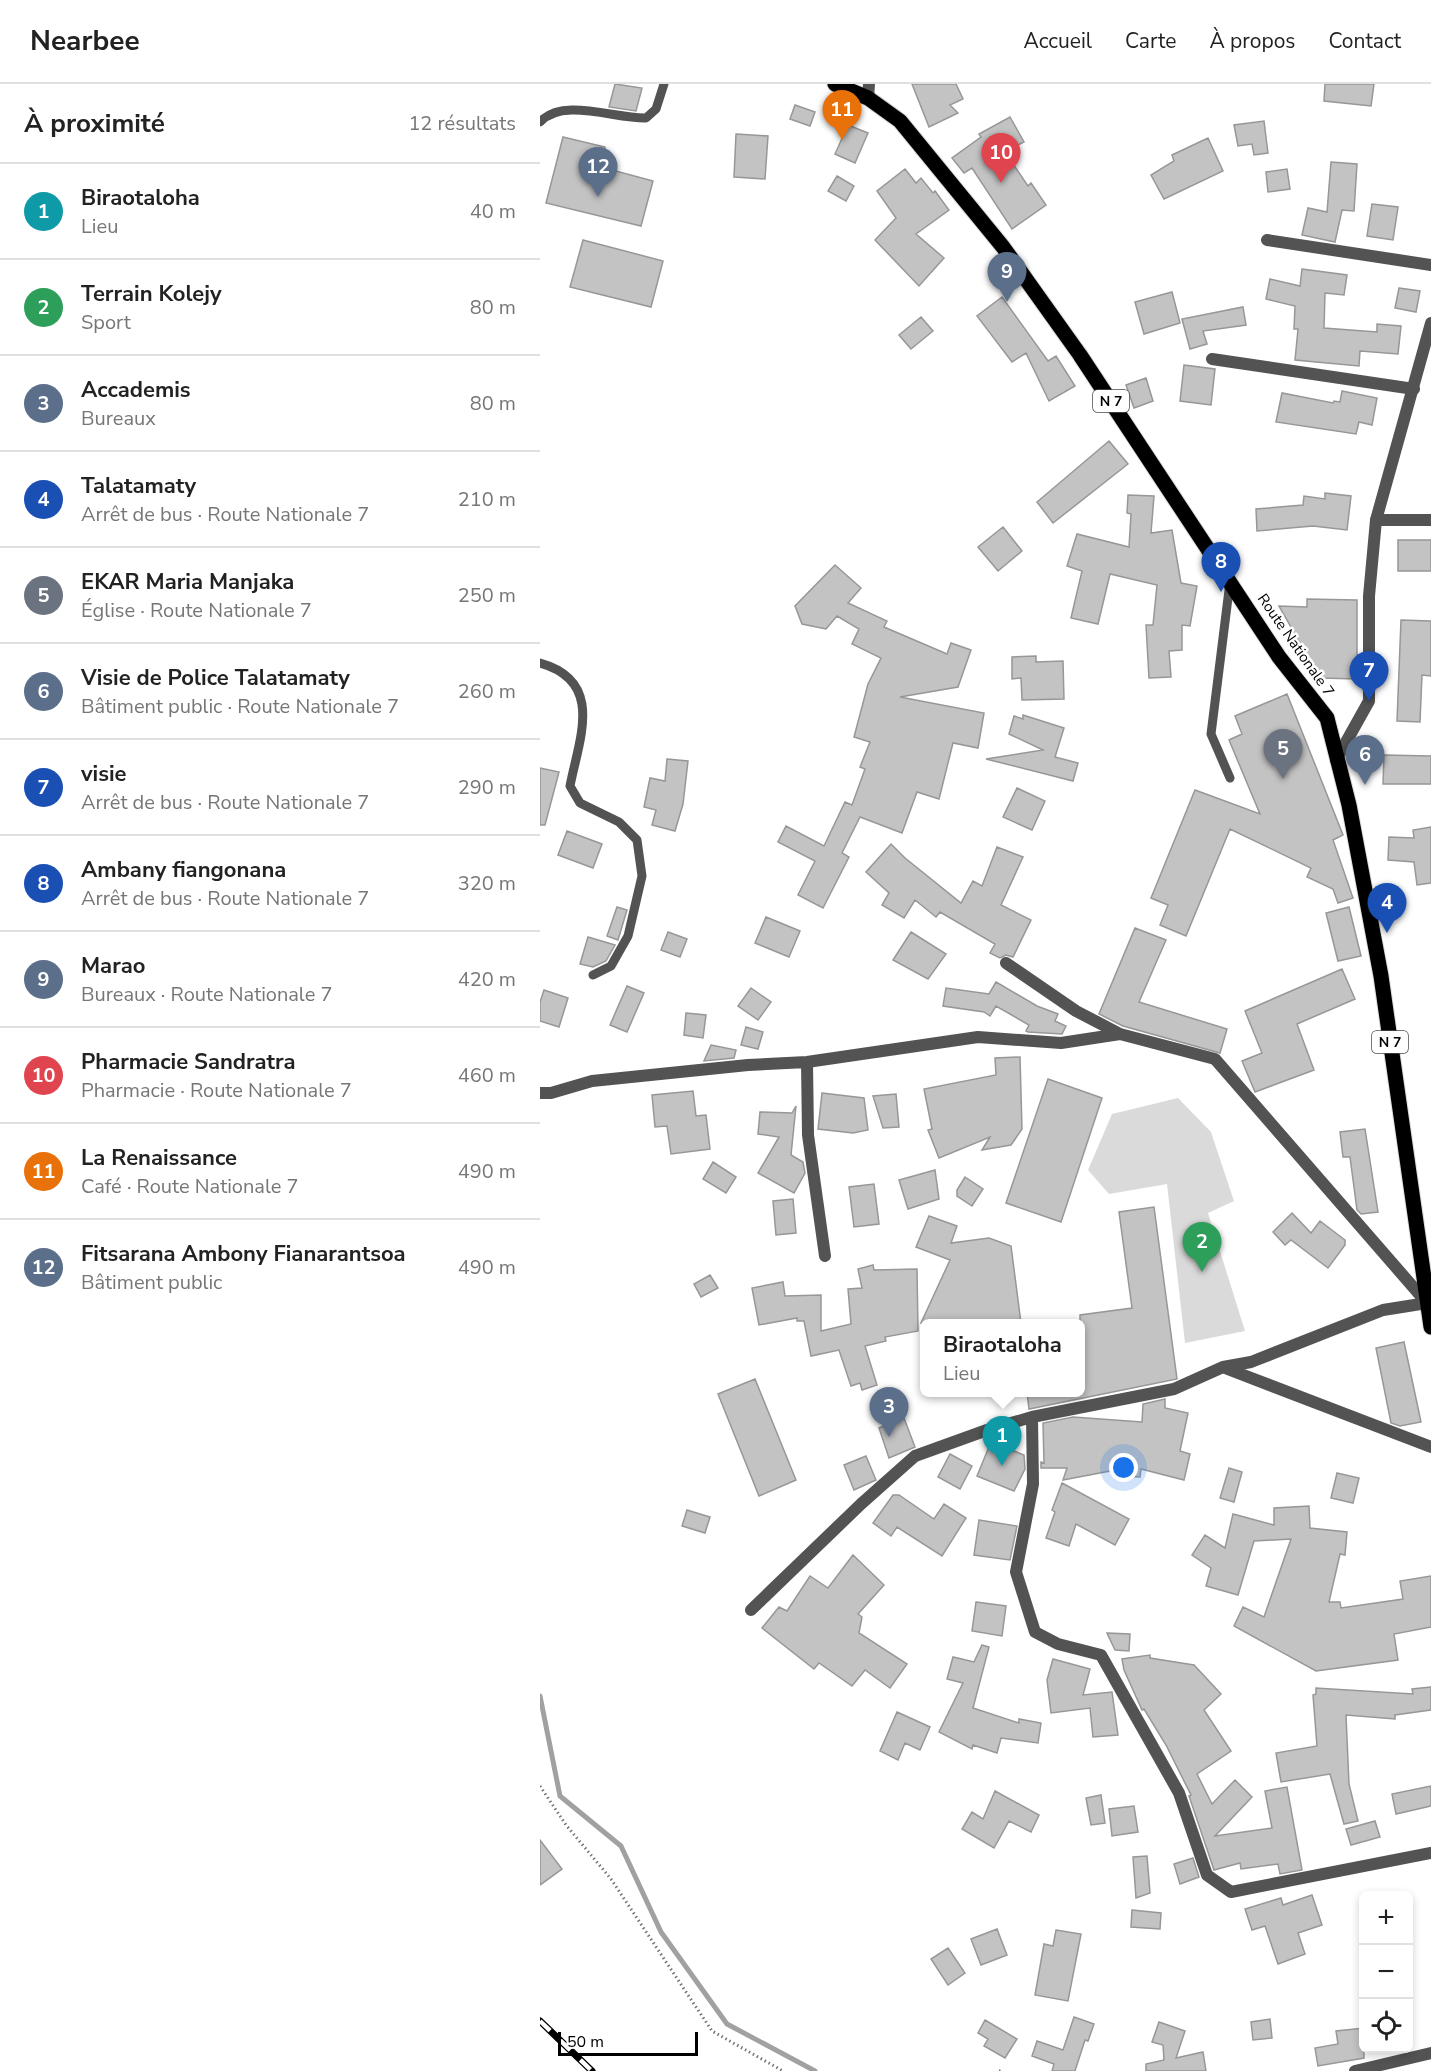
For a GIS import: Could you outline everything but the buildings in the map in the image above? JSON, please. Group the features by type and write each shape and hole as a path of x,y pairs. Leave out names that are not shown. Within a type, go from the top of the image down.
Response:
{"main road":[{"name":"Route Nationale 7","path":"835,84 869,91 900,121 1003,247 1080,355 1279,657 1326,718 1349,805 1381,976 1431,1327"}],"street":[{"path":"1267,240 1431,265"},
{"path":"1336,760 1369,701 1368,596 1376,520 1431,323"},
{"path":"1212,359 1414,390"},
{"path":"1376,520 1431,520"},
{"path":"1006,963 1076,1011 1120,1034 1215,1059 1427,1303"},
{"path":"540,1093 592,1081 748,1065 807,1062 978,1037 1061,1043 1120,1034"},
{"path":"807,1062 807,1135 825,1256"},
{"path":"751,1610 861,1504 915,1456 987,1430 1032,1417 1174,1389 1223,1367 1251,1362 1383,1310 1427,1303"},
{"path":"1223,1367 1431,1447"},
{"path":"1032,1417 1033,1484 1016,1572 1035,1632 1058,1644 1101,1655 1179,1793 1207,1875 1231,1892 1431,1853"},
{"path":"1355,2071 1431,2052"}],"lane":[{"path":"540,122 547,115 563,110 646,118 656,109 664,84"},
{"path":"1230,580 1211,734 1230,778"},
{"path":"540,663 554,667 567,677 582,697 584,717 570,786 580,803 620,822 637,840 642,876 628,936 611,966 593,975"}],"path":[{"path":"540,1786 566,1825 611,1879 712,2031 783,2071"}],"shaded area":[{"path":"1178,1098 1211,1132 1234,1201 1208,1213 1245,1331 1185,1343 1167,1184 1109,1194 1088,1170 1112,1114"}],"waterway":[{"path":"540,1696 560,1796 621,1846 661,1932 727,2024 815,2071"}],"railway":[{"path":"540,2021 592,2071"}],"place":[{"name":"La Renaissance","path":"842,140"},
{"name":"Pharmacie Sandratra","path":"1001,183"},
{"name":"Fitsarana Ambony Fianarantsoa","path":"598,197"},
{"name":"Marao","path":"1007,302"},
{"name":"Ambany fiangonana","path":"1221,592"},
{"name":"visie","path":"1369,701"},
{"name":"EKAR Maria Manjaka","path":"1283,779"},
{"name":"Visie de Police Talatamaty","path":"1365,785"},
{"name":"Talatamaty","path":"1387,933"},
{"name":"Terrain Kolejy","path":"1202,1272"},
{"name":"Accademis","path":"889,1437"},
{"name":"Biraotaloha","path":"1002,1466"}]}
